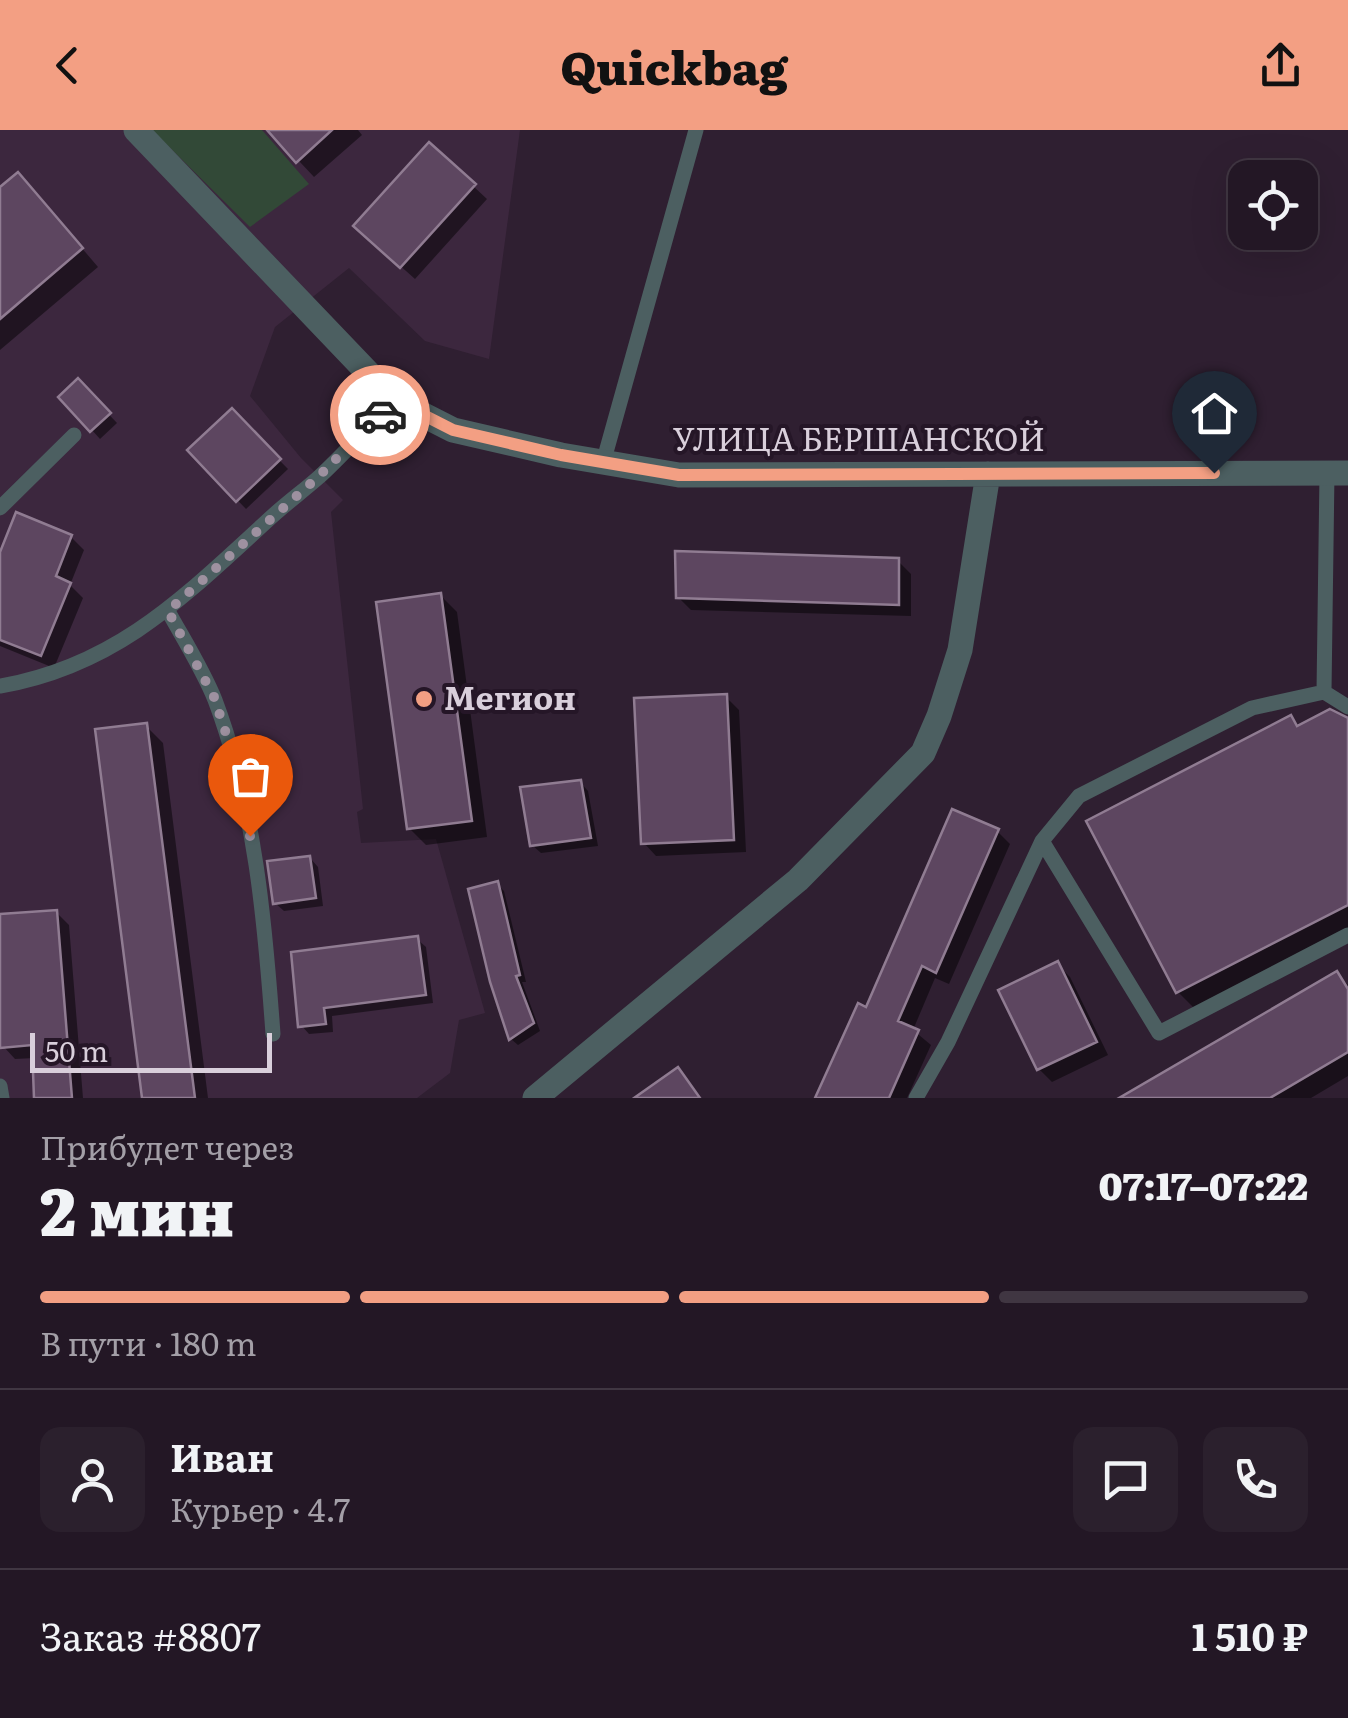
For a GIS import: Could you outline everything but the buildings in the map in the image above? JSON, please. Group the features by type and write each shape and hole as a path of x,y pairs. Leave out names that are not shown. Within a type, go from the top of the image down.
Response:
{"street":[{"name":"УЛИЦА БЕРШАНСКОЙ","path":"136,130 394,400 453,430 603,463 679,475 1337,473"},
{"path":"534,1098 798,880 923,753 960,650 988,474"}],"lane":[{"path":"603,463 696,130"},
{"path":"0,686 34,680 91,659 168,611 319,476 394,400"},
{"path":"0,508 74,434"},
{"path":"1324,692 1337,473"},
{"path":"168,611 214,697 237,767 266,939 273,1034"},
{"path":"916,1098 948,1042 1042,841 1080,796 1252,708 1324,692 1348,707"},
{"path":"1042,841 1160,1033 1348,935"},
{"path":"0,1086 2,1098"}],"shaded area":[{"path":"0,130 520,130 489,359 425,341 349,268 275,327 250,396 301,458 343,500 331,512 363,809 357,812 361,843 436,839 485,1013 459,1020 450,1073 417,1098 0,1098"}],"green space":[{"path":"152,130 262,130 309,184 250,227"}],"way so far":[{"path":"250,836 237,767 214,697 168,611 319,476 380,415"}],"place":[{"name":"Мегион","path":"424,699"}],"route":[{"path":"380,415 394,400 453,430 561,455 679,475 1214,473"}]}
